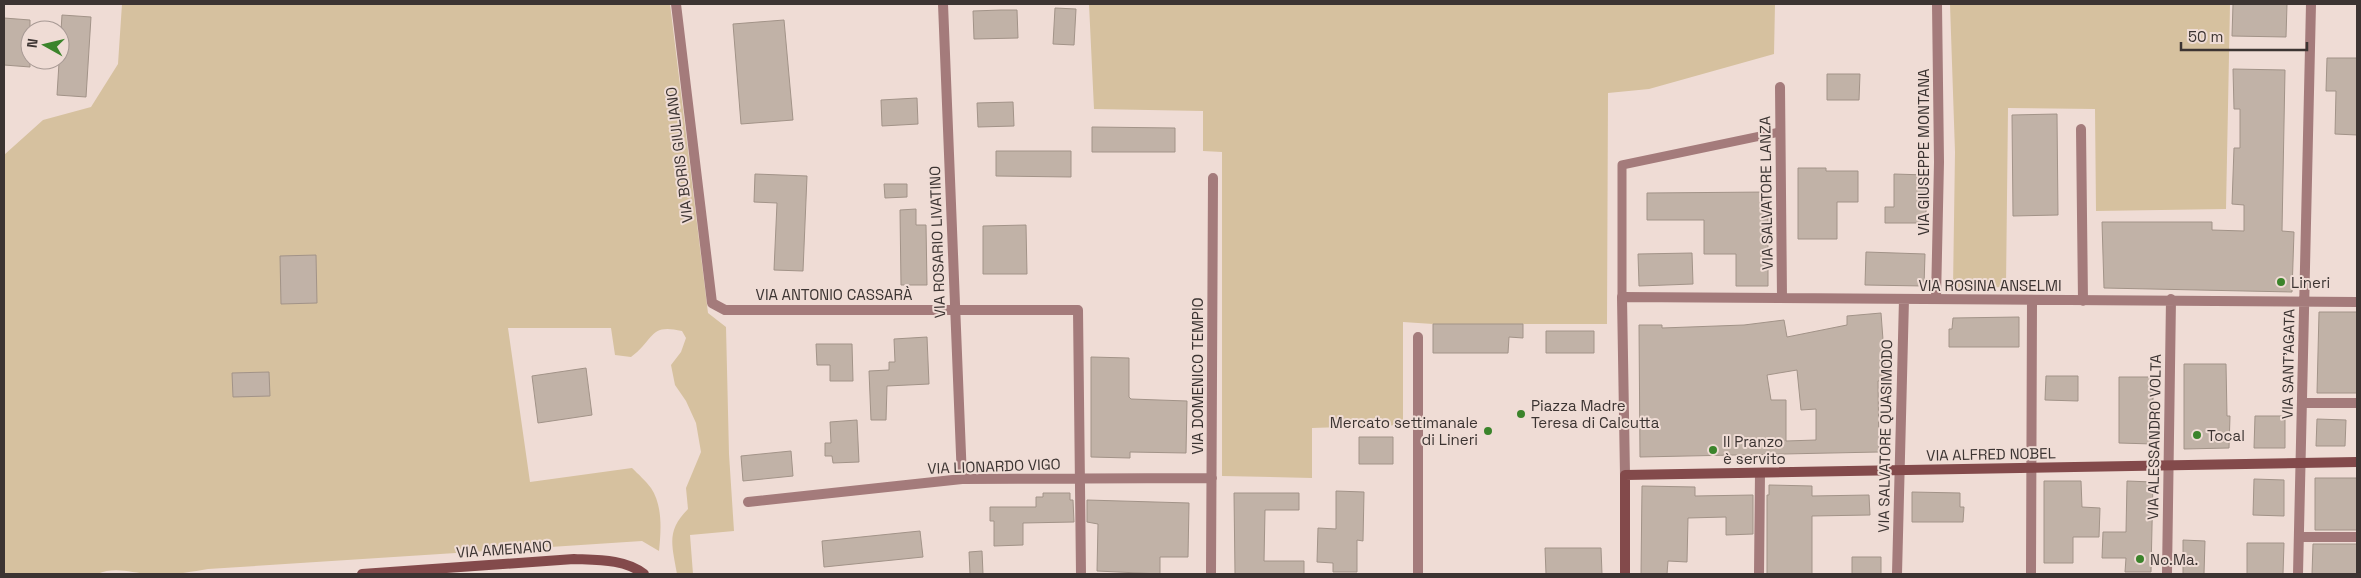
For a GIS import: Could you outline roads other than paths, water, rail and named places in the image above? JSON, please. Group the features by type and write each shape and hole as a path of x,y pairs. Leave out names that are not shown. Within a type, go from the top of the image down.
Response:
{"main road":[{"name":"VIA ALFRED NOBEL","path":"1625,475 2357,462"},
{"path":"1625,475 1625,574"},
{"name":"VIA AMENANO","path":"362,574 574,559 606,560 624,564 644,574"}],"street":[{"name":"VIA BORIS GIULIANO","path":"676,4 712,303"},
{"name":"VIA ROSARIO LIVATINO","path":"943,4 962,479"},
{"name":"VIA GIUSEPPE MONTANA","path":"1936,299 1939,162 1937,4"},
{"name":"VIA SANT'AGATA","path":"2298,574 2311,4"},
{"name":"VIA SALVATORE LANZA","path":"1780,87 1782,298"},
{"path":"2081,129 2083,301"},
{"name":"VIA DOMENICO TEMPIO","path":"1211,574 1213,178"},
{"name":"VIA ROSINA ANSELMI","path":"1622,297 2083,301 2170,299 2357,302"},
{"path":"1622,297 1625,475"},
{"name":"VIA SALVATORE QUASIMODO","path":"1897,574 1904,299"},
{"name":"VIA ALESSANDRO VOLTA","path":"2167,574 2170,299"},
{"path":"2031,574 2032,300"},
{"name":"VIA ANTONIO CASSARÀ","path":"712,303 725,310 954,308 1078,310 1080,478"},
{"path":"1418,337 1418,574"},
{"path":"2302,403 2357,403"},
{"path":"1759,574 1760,472"},
{"path":"1080,478 1081,574"},
{"name":"VIA LIONARDO VIGO","path":"748,502 962,479 1212,478"},
{"path":"2299,537 2357,537"}],"lane":[{"path":"1622,297 1622,165 1780,132"}],"place":[{"name":"Lineri","path":"2281,282"},
{"name":"Piazza Madre Teresa di Calcutta","path":"1521,414"},
{"name":"Mercato settimanale di Lineri","path":"1488,431"},
{"name":"Tocal","path":"2197,435"},
{"name":"Il Pranzo è servito","path":"1713,450"},
{"name":"No.Ma.","path":"2140,559"}]}
